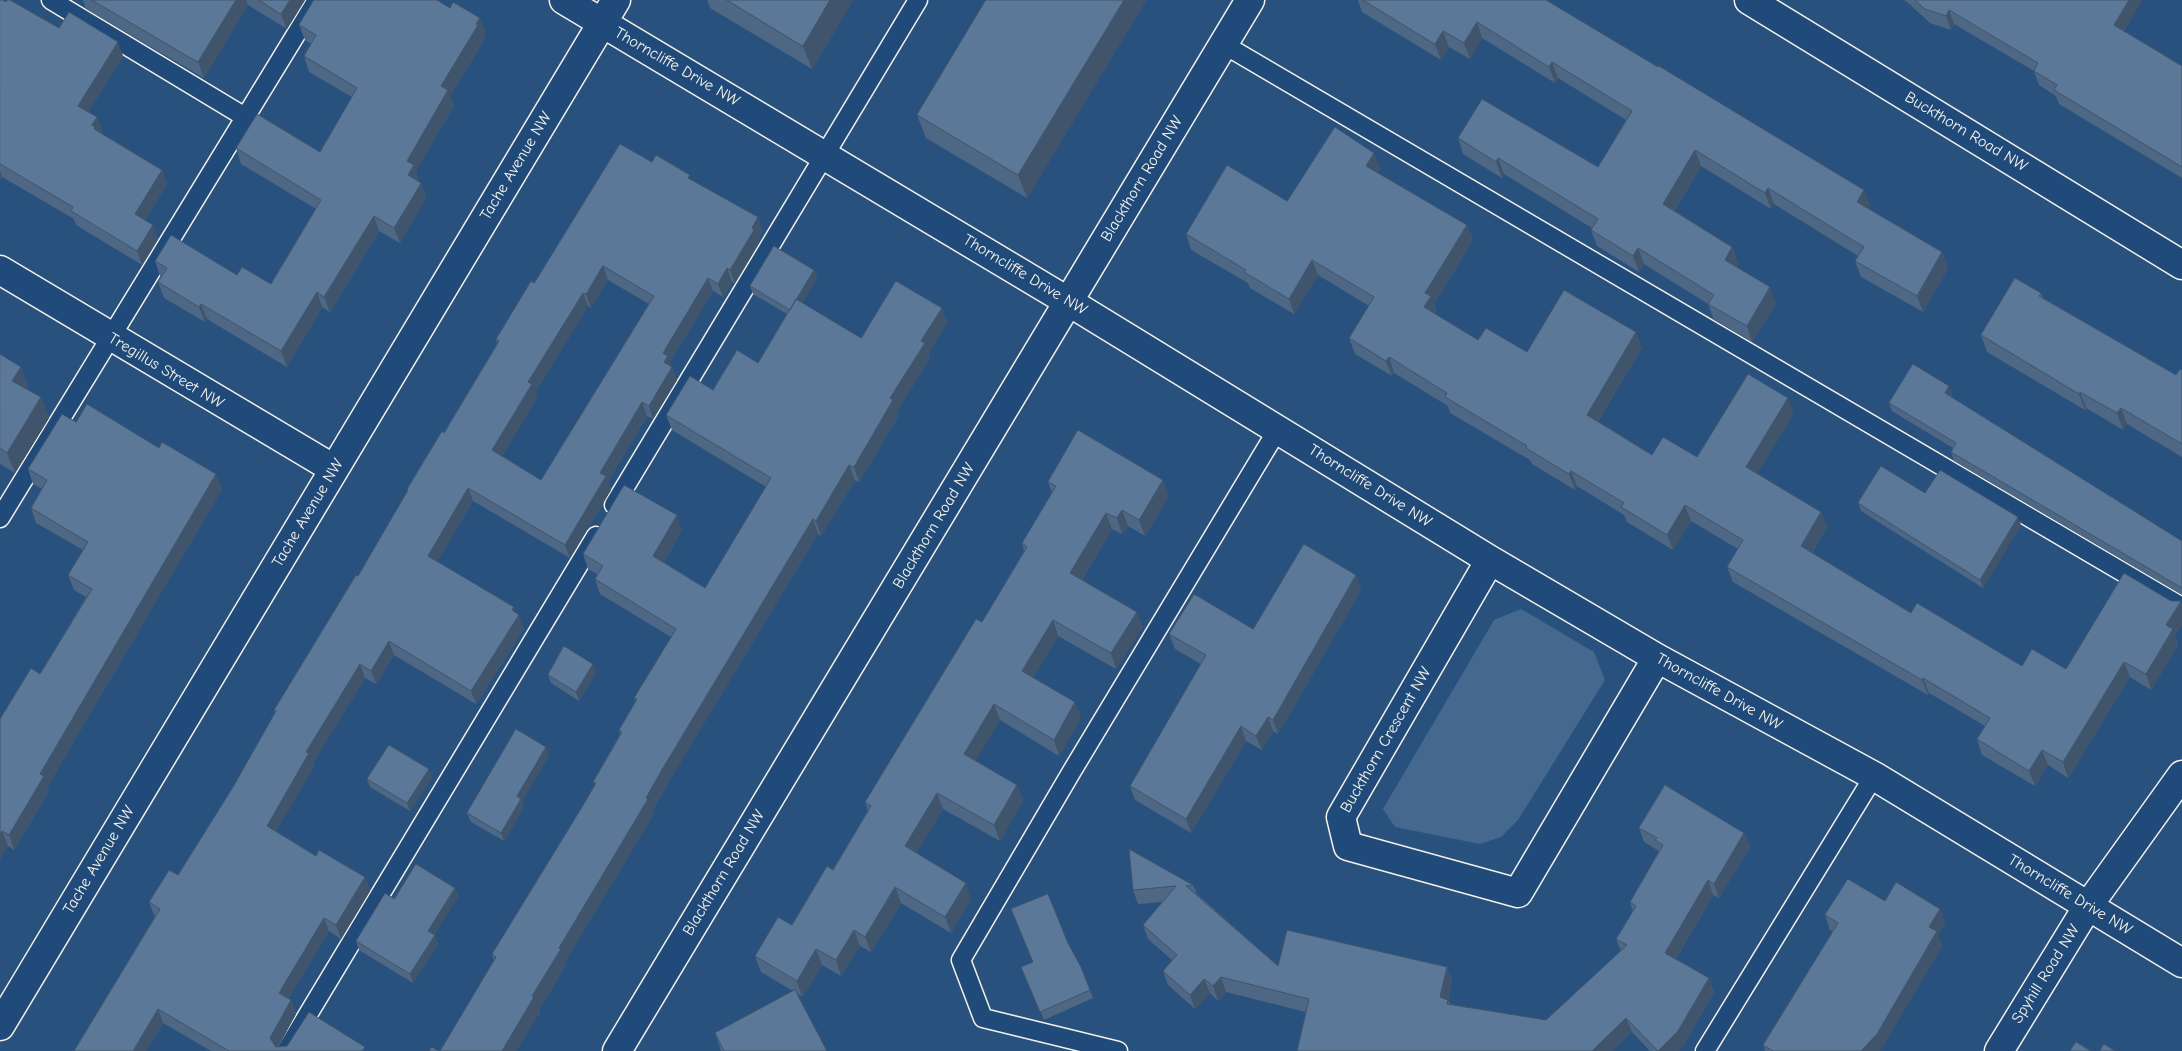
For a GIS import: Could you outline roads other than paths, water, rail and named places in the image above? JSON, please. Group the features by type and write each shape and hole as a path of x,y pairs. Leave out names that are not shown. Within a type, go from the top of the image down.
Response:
{"street":[{"name":"Thorncliffe Drive NW","path":"564,0 826,155 1490,560 1657,658 1874,776 2182,963"},
{"name":"Tache Avenue NW","path":"0,1026 616,0"},
{"name":"Blackthorn Road NW","path":"616,1051 1250,0"},
{"name":"Buckthorn Road NW","path":"1749,0 2182,264"},
{"name":"Tregillus Street NW","path":"0,270 111,338 334,469"},
{"name":"Buckthorn Crescent NW","path":"1490,560 1341,817 1348,846 1518,893 1657,658"},
{"name":"Spyhill Road NW","path":"1998,1051 2088,906 2182,774"}],"lane":[{"path":"51,0 245,117"},
{"path":"0,518 317,0"},
{"path":"286,1051 918,0"},
{"path":"1222,44 2182,608"},
{"path":"1118,1051 983,1018 961,960 1072,771 1278,429"},
{"path":"1705,1051 1874,776"}]}
